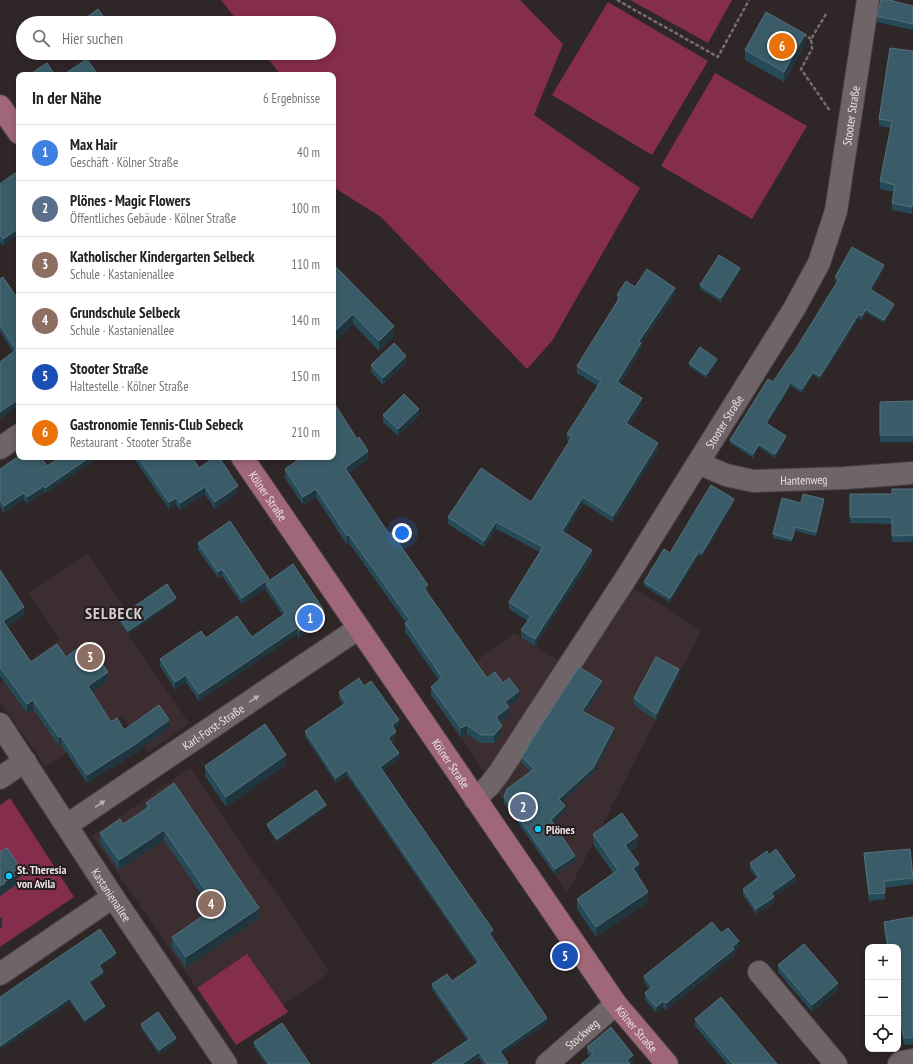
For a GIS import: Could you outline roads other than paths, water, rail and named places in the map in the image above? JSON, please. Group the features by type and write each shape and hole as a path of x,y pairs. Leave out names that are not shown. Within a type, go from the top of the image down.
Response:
{"main road":[{"path":"0,106 16,129"},
{"name":"Kölner Straße","path":"244,460 616,1004 667,1064"}],"street":[{"name":"Stooter Straße","path":"475,799 489,786 499,773 628,575 794,309 819,263 836,212 868,0"},
{"path":"0,448 16,437"},
{"name":"Hantenweg","path":"698,463 726,475 753,480 845,478 913,473"},
{"name":"Karl-Forst-Straße","path":"67,825 359,628"},
{"name":"Kastanienallee","path":"0,724 113,897 226,1064"},
{"path":"0,778 25,761"},
{"path":"0,974 113,897"},
{"path":"759,972 836,1064"},
{"name":"Stockweg","path":"546,1064 616,1004"},
{"path":"899,1064 901,1062 913,1060"}],"place":[{"name":"Gastronomie Tennis-Club Sebeck","path":"782,46"},
{"name":"Max Hair","path":"310,618"},
{"name":"Katholischer Kindergarten Selbeck","path":"90,657"},
{"name":"Plönes - Magic Flowers","path":"523,807"},
{"name":"Plönes","path":"538,829"},
{"name":"St. Theresia von Avila","path":"9,876"},
{"name":"Grundschule Selbeck","path":"211,904"},
{"name":"Stooter Straße","path":"565,956"}],"district":[{"name":"SELBECK","path":"114,613"}]}
